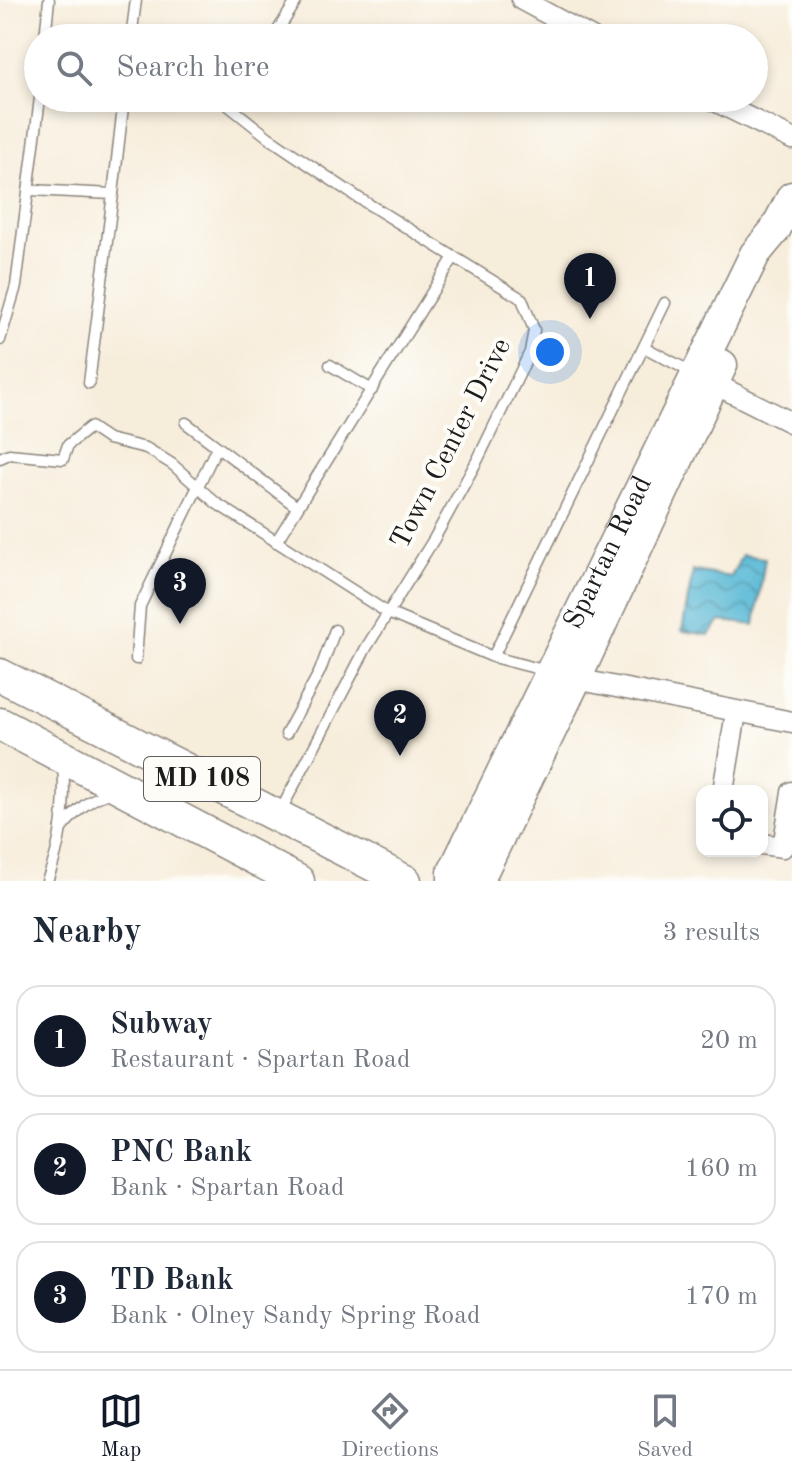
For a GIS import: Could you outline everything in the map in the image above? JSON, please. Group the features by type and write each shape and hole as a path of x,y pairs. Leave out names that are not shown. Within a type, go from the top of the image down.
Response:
{"main road":[{"name":"MD 108","path":"0,675 405,881"},
{"name":"MD 108","path":"0,724 292,880"}],"street":[{"path":"522,0 566,24"},
{"path":"737,112 792,139"},
{"name":"Spartan Road","path":"478,881 564,676 704,378 755,254 775,230 792,197"},
{"path":"704,378 792,423"},
{"path":"564,676 792,722"},
{"name":"Spartan Road","path":"453,881 453,872 564,676"},
{"path":"724,785 736,713"},
{"path":"768,845 783,847 792,792"}],"lane":[{"path":"46,24 49,0"},
{"path":"133,24 136,0"},
{"path":"282,24 297,0"},
{"path":"0,340 16,286 38,112"},
{"path":"89,383 122,112"},
{"name":"Town Center Drive","path":"243,112 308,164 522,299 534,330 530,352 478,459 434,539 366,648 277,817"},
{"path":"30,190 113,194"},
{"path":"276,542 454,257"},
{"path":"493,657 665,303"},
{"path":"644,347 704,378"},
{"path":"330,365 372,390"},
{"path":"186,423 297,507"},
{"path":"4,456 63,459 68,445 90,427 108,439 146,448 172,464 216,503 388,613 493,657 564,676"},
{"path":"136,659 140,606 217,447"},
{"path":"286,734 320,671 335,630"},
{"path":"47,881 56,858 61,829 65,787 62,757"},
{"path":"61,829 80,807 101,794 123,790"}],"water":[{"path":"742,555 765,558 755,625 720,621 709,635 682,631 693,571 731,577"}],"place":[{"name":"Subway","path":"590,319"},
{"name":"TD Bank","path":"180,624"},
{"name":"PNC Bank","path":"400,756"}]}
